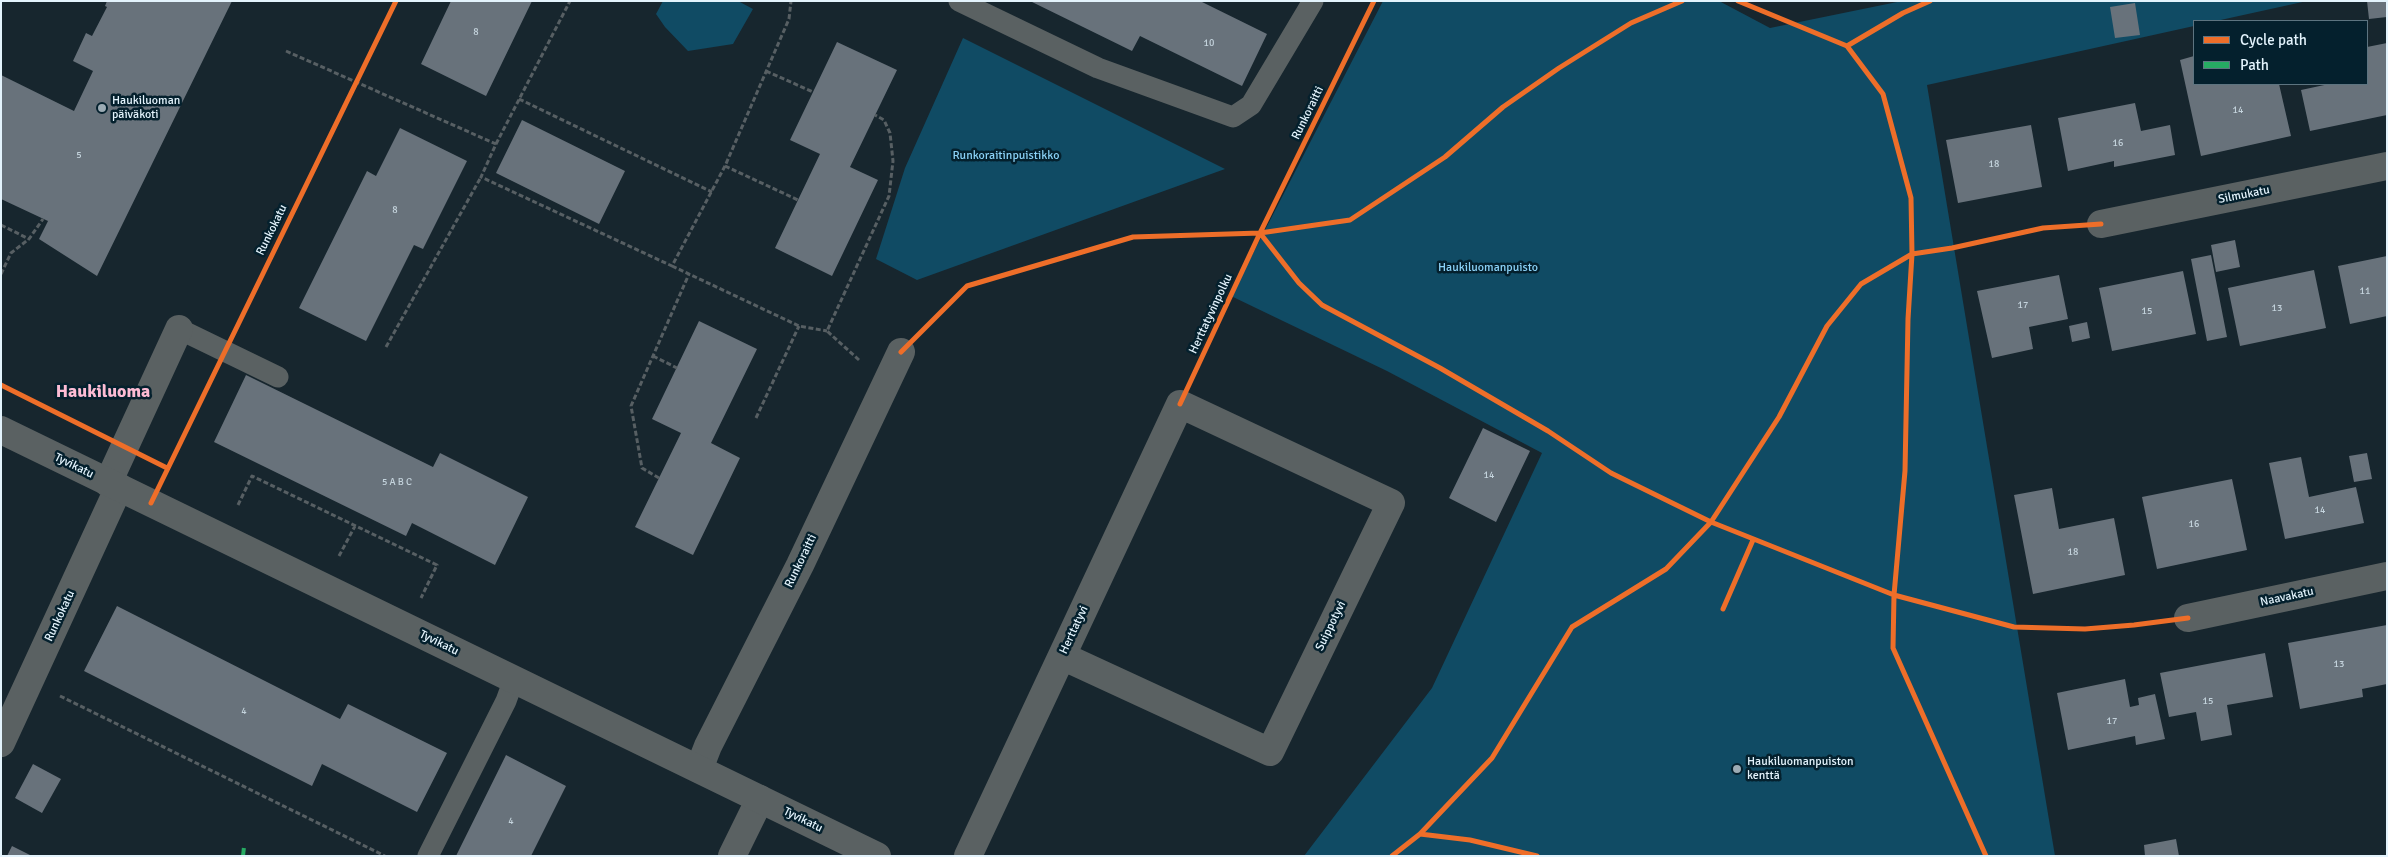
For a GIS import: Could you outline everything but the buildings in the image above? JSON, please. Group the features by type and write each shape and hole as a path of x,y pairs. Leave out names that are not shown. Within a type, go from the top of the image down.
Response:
{"street":[{"name":"Silmukatu","path":"2101,224 2387,166"},
{"name":"Runkokatu","path":"1,744 179,329"},
{"name":"Runkoraitti","path":"699,769 708,746 796,573 901,352"},
{"name":"Suippotyvi","path":"1062,656 1270,752 1390,503 1180,404"},
{"name":"Herttatyvi","path":"968,856 1180,404"},
{"name":"Tyvikatu","path":"1,430 877,856"},
{"name":"Naavakatu","path":"2188,618 2387,576"},
{"path":"732,856 760,799"}],"lane":[{"path":"959,1 1098,68 1233,117 1251,105 1313,1"},
{"path":"179,329 278,377"},
{"path":"428,856 506,700 514,679"}],"path":[{"path":"386,347 481,177 496,144 570,1"},
{"path":"672,266 726,166 789,20 791,1"},
{"path":"286,50 356,83 496,144"},
{"path":"766,71 813,92"},
{"path":"351,92 360,74"},
{"path":"519,99 712,192"},
{"path":"827,331 889,196 893,161 890,133 884,120 875,115"},
{"path":"726,166 798,200"},
{"path":"481,177 799,326 827,331 886,384"},
{"path":"1,274 12,253 29,239 43,219"},
{"path":"1,225 29,239"},
{"path":"659,478 642,468 631,406 690,274"},
{"path":"756,418 799,326"},
{"path":"653,356 677,368"},
{"path":"238,505 252,476 437,566 421,599"},
{"path":"339,556 355,526"},
{"path":"53,692 384,856"}],"green space":[{"path":"663,1 738,1 753,9 733,44 688,51 665,27 656,14"},
{"name":"Haukiluomanpuisto","path":"1383,1 1719,1 1770,28 1902,1 2307,1 2221,20 2193,20 2193,26 1927,85 2055,856 1304,856 1432,688 1542,453 1387,371 1231,296"},
{"name":"Runkoraitinpuistikko","path":"963,38 1225,169 917,280 876,259 905,168"}],"marked path":[{"path":"243,856 244,847"}],"cycle path":[{"path":"151,503 396,1"},
{"name":"Herttatyvinpolku","path":"1180,404 1260,233 1374,1"},
{"path":"901,352 967,286 1133,237 1260,233 1350,220 1445,157 1503,107 1559,68 1631,23 1682,1"},
{"path":"1738,1 1847,46 1883,94 1911,198 1912,254 1908,319 1905,471 1894,595 2014,627 2085,629 2188,618"},
{"path":"1847,46 1903,13 1930,1"},
{"path":"1392,856 1420,834 1492,758 1572,627 1666,569 1711,522 1779,417 1827,326 1861,284 1912,254 1952,248 2043,228 2101,224"},
{"path":"1260,233 1299,283 1322,305 1440,368 1548,431 1611,473 1711,522 1894,595 1893,648 1986,856"},
{"path":"1,385 167,468"},
{"path":"1723,609 1753,540"},
{"path":"1420,834 1470,840 1537,856"}],"place":[{"name":"Haukiluoman päiväkoti","path":"102,108"},
{"name":"Haukiluomanpuiston kenttä","path":"1737,769"}],"district":[{"name":"Haukiluoma","path":"103,392"}]}
